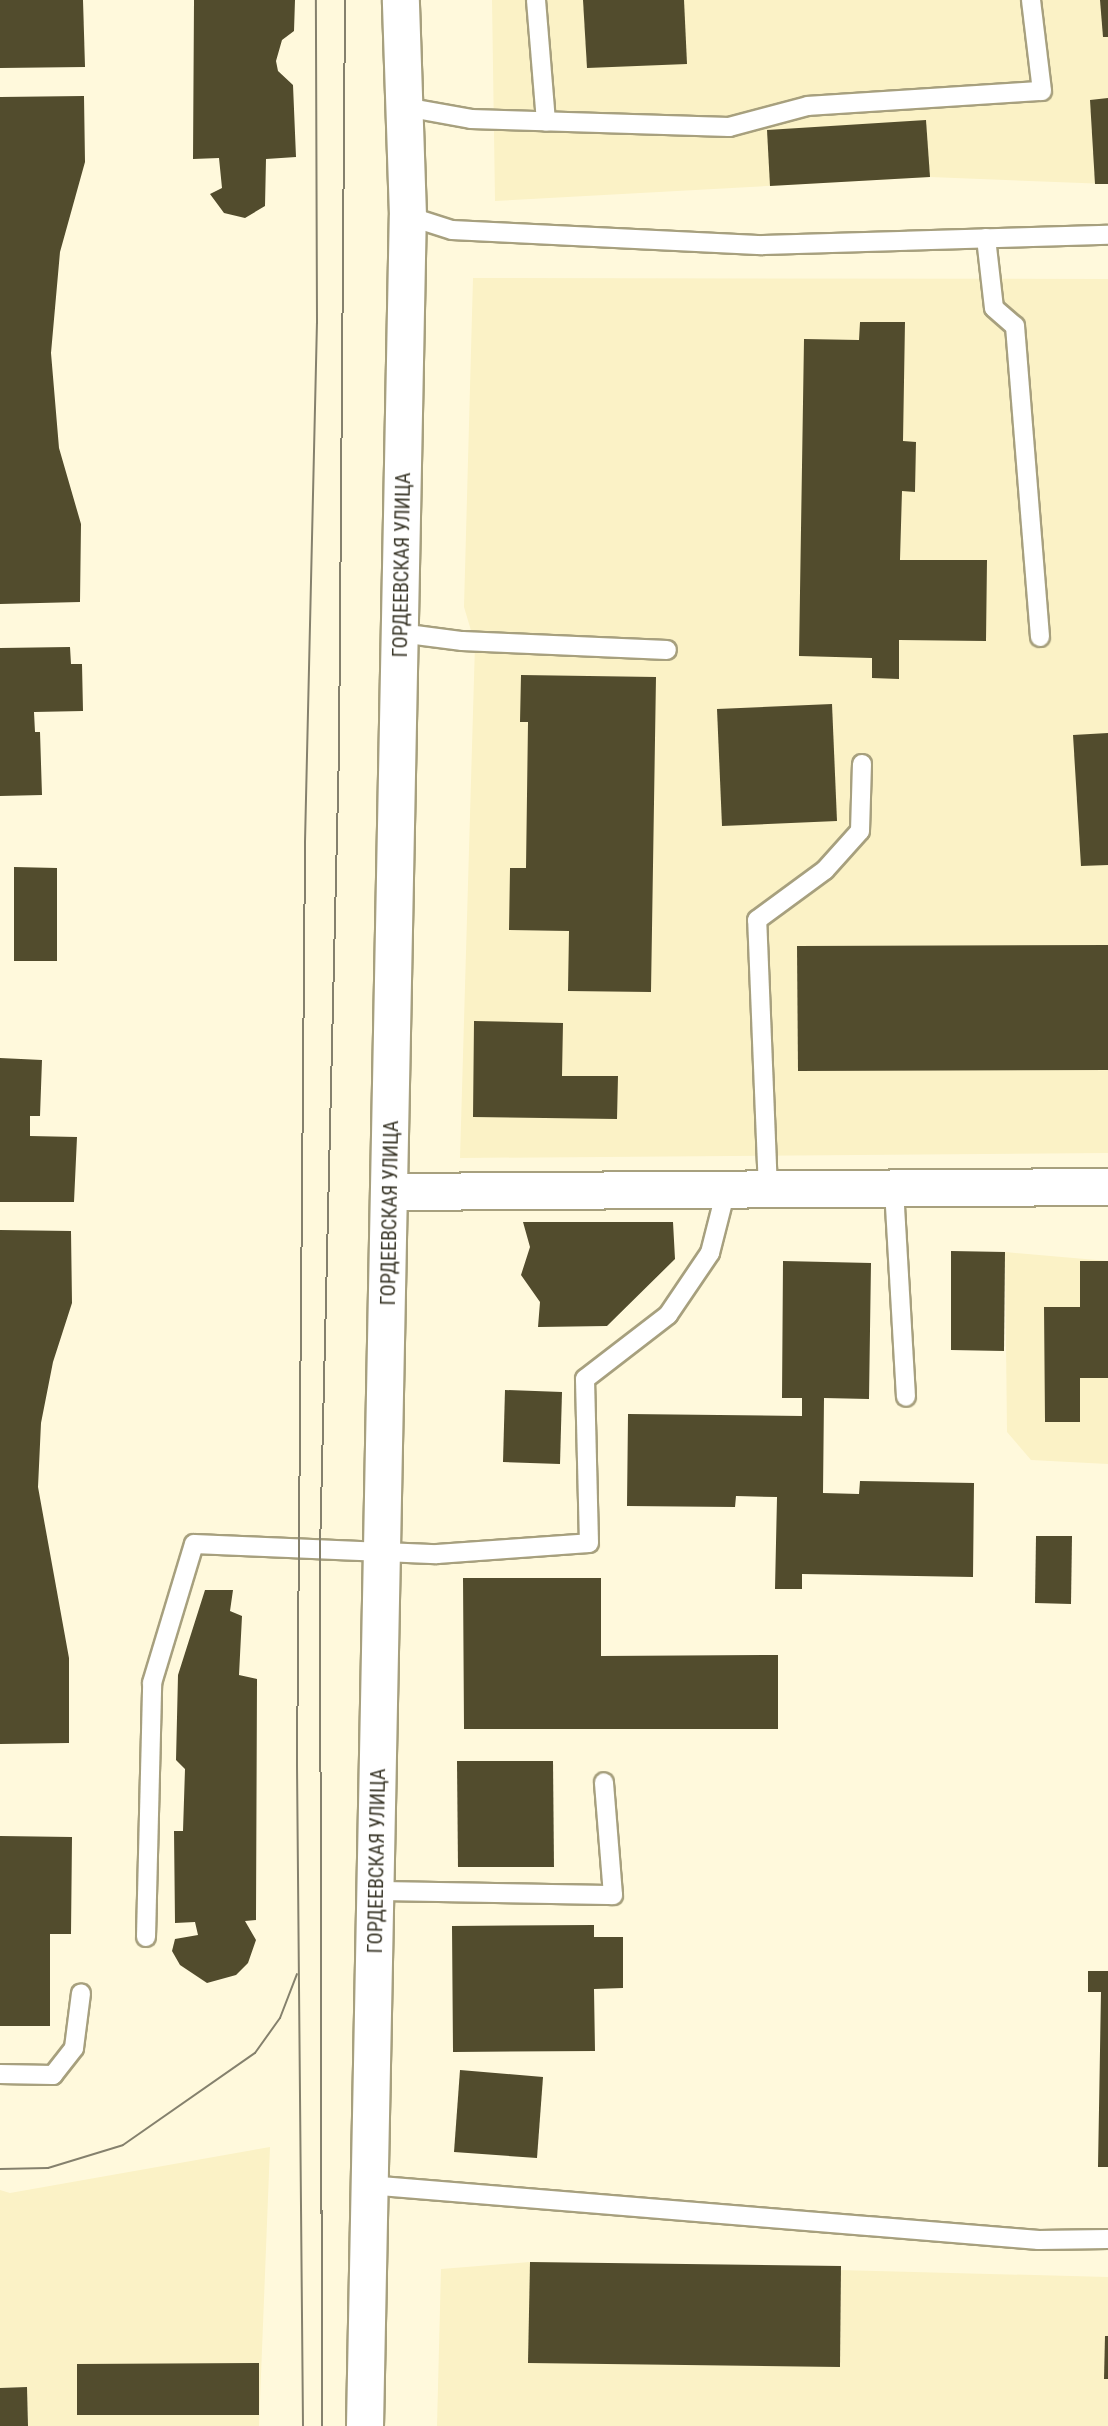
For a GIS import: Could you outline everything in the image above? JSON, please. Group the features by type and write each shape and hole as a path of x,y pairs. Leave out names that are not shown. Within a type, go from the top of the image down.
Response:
{"street":[{"name":"ГОРДЕЕВСКАЯ УЛИЦА","path":"365,2426 408,216 401,0"},
{"path":"390,1192 1108,1187"}],"lane":[{"path":"536,0 546,122"},
{"path":"405,107 471,119 729,127 808,106 1042,91 1031,0"},
{"path":"408,216 452,230 763,245 1108,235"},
{"path":"986,238 994,308 1015,326 1040,637"},
{"path":"400,633 462,641 667,650"},
{"path":"768,1190 757,920 825,870 860,831 862,764"},
{"path":"894,1189 906,1397"},
{"path":"146,1937 152,1683 194,1544 437,1554 589,1543 585,1379 668,1315 710,1253 726,1190"},
{"path":"377,1891 613,1895 604,1782"},
{"path":"0,2074 53,2075 74,2048 81,1993"},
{"path":"368,2185 1039,2240 1108,2239"}],"shaded area":[{"path":"492,0 1108,0 1108,184 930,177 495,201"},
{"path":"473,278 1108,279 1108,1153 460,1158 475,644 464,607"},
{"path":"1005,1252 1108,1261 1108,1464 1031,1460 1007,1432"},
{"path":"270,2147 259,2426 28,2426 27,2387 0,2388 0,2190 10,2193"},
{"path":"530,2262 1108,2277 1108,2426 437,2426 441,2269"}],"building":[{"path":"0,0 83,0 85,67 0,68"},
{"path":"194,0 295,0 294,31 282,40 276,61 278,71 293,85 296,157 266,159 265,206 245,218 224,213 210,194 222,188 219,158 193,159"},
{"path":"583,0 684,0 687,64 587,68"},
{"path":"1100,0 1108,0 1108,37 1103,37"},
{"path":"84,96 85,162 60,252 51,353 59,448 81,524 80,602 0,604 0,97"},
{"path":"1108,98 1108,184 1095,184 1090,100"},
{"path":"926,120 930,177 770,186 767,130"},
{"path":"860,322 905,322 903,441 916,442 915,492 902,491 900,560 987,560 986,641 899,640 899,679 872,678 872,658 799,656 804,339 859,340"},
{"path":"70,647 71,664 82,664 83,711 34,712 35,732 40,732 42,795 0,796 0,648"},
{"path":"521,675 656,677 651,992 568,991 569,931 509,930 510,868 526,868 528,722 520,722"},
{"path":"832,704 837,821 722,826 717,709"},
{"path":"1108,733 1108,865 1081,866 1073,735"},
{"path":"14,867 57,868 57,961 14,961"},
{"path":"1108,945 1108,1070 798,1071 797,946"},
{"path":"474,1021 563,1023 562,1076 618,1076 617,1119 473,1117"},
{"path":"0,1058 42,1060 40,1116 30,1116 30,1136 77,1137 74,1202 0,1202"},
{"path":"523,1222 673,1222 675,1259 607,1326 538,1327 540,1302 521,1275 530,1247"},
{"path":"0,1230 71,1231 72,1303 53,1362 41,1423 38,1487 69,1658 69,1743 0,1744"},
{"path":"951,1251 1005,1252 1004,1351 951,1350"},
{"path":"783,1261 871,1263 869,1399 824,1398 823,1493 859,1494 860,1481 974,1483 973,1577 802,1574 802,1589 775,1589 777,1497 736,1496 735,1507 627,1506 628,1414 802,1416 802,1398 782,1398"},
{"path":"1080,1261 1108,1261 1108,1378 1080,1378 1080,1422 1045,1422 1044,1307 1080,1307"},
{"path":"505,1390 562,1392 560,1464 503,1462"},
{"path":"1036,1536 1072,1536 1071,1604 1035,1603"},
{"path":"463,1578 601,1578 601,1656 778,1655 778,1729 464,1729"},
{"path":"205,1590 233,1590 230,1611 242,1616 239,1675 257,1679 256,1920 245,1921 256,1940 248,1963 236,1975 207,1983 180,1965 172,1951 175,1939 198,1935 195,1922 175,1923 174,1831 183,1831 185,1769 176,1760 178,1675"},
{"path":"457,1761 553,1761 554,1867 458,1867"},
{"path":"0,1836 72,1837 71,1934 50,1934 50,2026 0,2026"},
{"path":"594,1925 594,1937 623,1937 623,1988 594,1989 595,2051 453,2052 452,1926"},
{"path":"1088,1971 1108,1971 1108,2167 1098,2167 1101,1992 1088,1992"},
{"path":"460,2070 543,2077 537,2158 454,2152"},
{"path":"530,2262 841,2266 840,2367 528,2363"},
{"path":"1105,2336 1108,2336 1108,2379 1104,2379"},
{"path":"259,2363 259,2415 77,2415 77,2364"},
{"path":"27,2387 28,2426 0,2426 0,2388"}],"tram line":[{"path":"303,2426 297,1765 305,842 317,323 316,0"},
{"path":"322,2426 320,1551 339,751 345,0"},
{"path":"0,2169 48,2168 123,2145 255,2053 280,2018 297,1974"}]}
